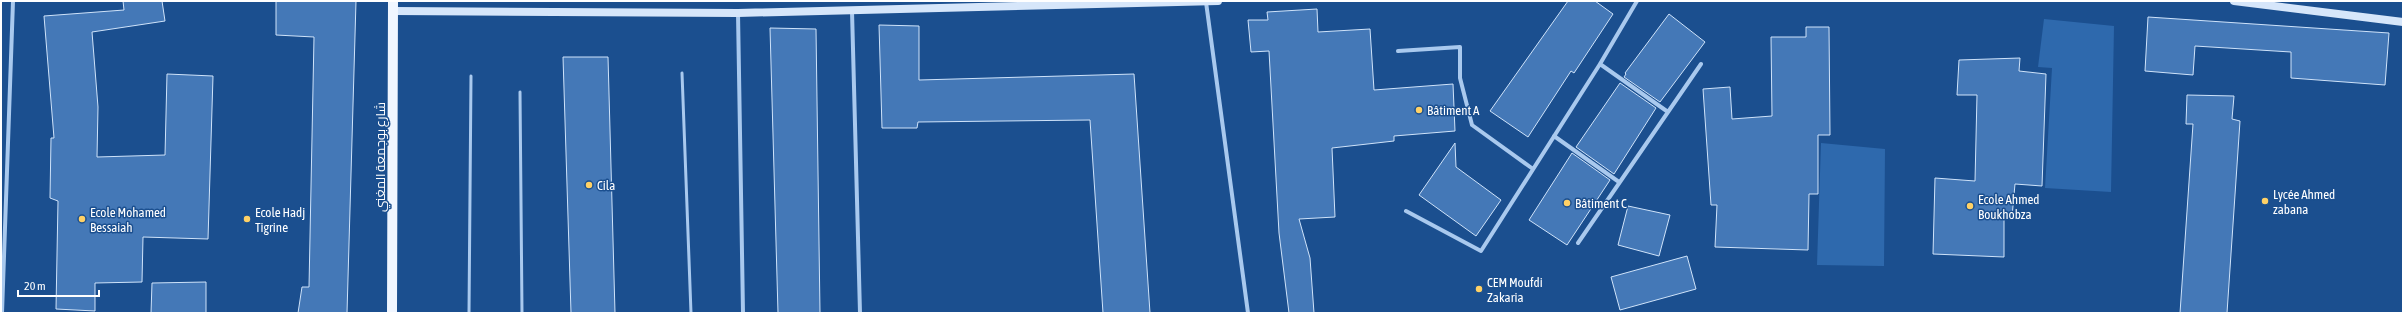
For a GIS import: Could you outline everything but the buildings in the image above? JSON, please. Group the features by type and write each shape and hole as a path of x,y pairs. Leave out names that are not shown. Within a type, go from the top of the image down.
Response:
{"main road":[{"name":"شارع بوجمعة المغني","path":"392,313 394,6"}],"street":[{"path":"2,313 13,1"},
{"path":"394,6 738,13 1218,1"},
{"path":"1406,211 1481,252 1600,64 1637,1"},
{"path":"2234,1 2403,22"},
{"path":"1206,2 1248,313"},
{"path":"852,11 860,313"},
{"path":"738,13 743,313"},
{"path":"1398,51 1460,47 1460,78 1472,125 1533,170"},
{"path":"1600,64 1668,112"},
{"path":"1578,242 1701,64"},
{"path":"1554,136 1619,182"}],"lane":[{"path":"682,73 691,313"},
{"path":"469,313 471,76"},
{"path":"520,92 522,313"}],"shaded area":[{"path":"2044,19 2114,26 2111,192 2045,188 2052,68 2038,67"},
{"path":"1821,143 1885,149 1884,266 1817,265"}],"place":[{"name":"Bâtiment A","path":"1419,110"},
{"name":"Cila","path":"589,185"},
{"name":"Lycée Ahmed zabana","path":"2265,201"},
{"name":"Bâtiment C","path":"1567,203"},
{"name":"Ecole Ahmed Boukhobza","path":"1970,206"},
{"name":"Ecole Mohamed Bessaiah","path":"82,219"},
{"name":"Ecole Hadj Tigrine","path":"247,219"},
{"name":"CEM Moufdi Zakaria","path":"1479,289"}]}
